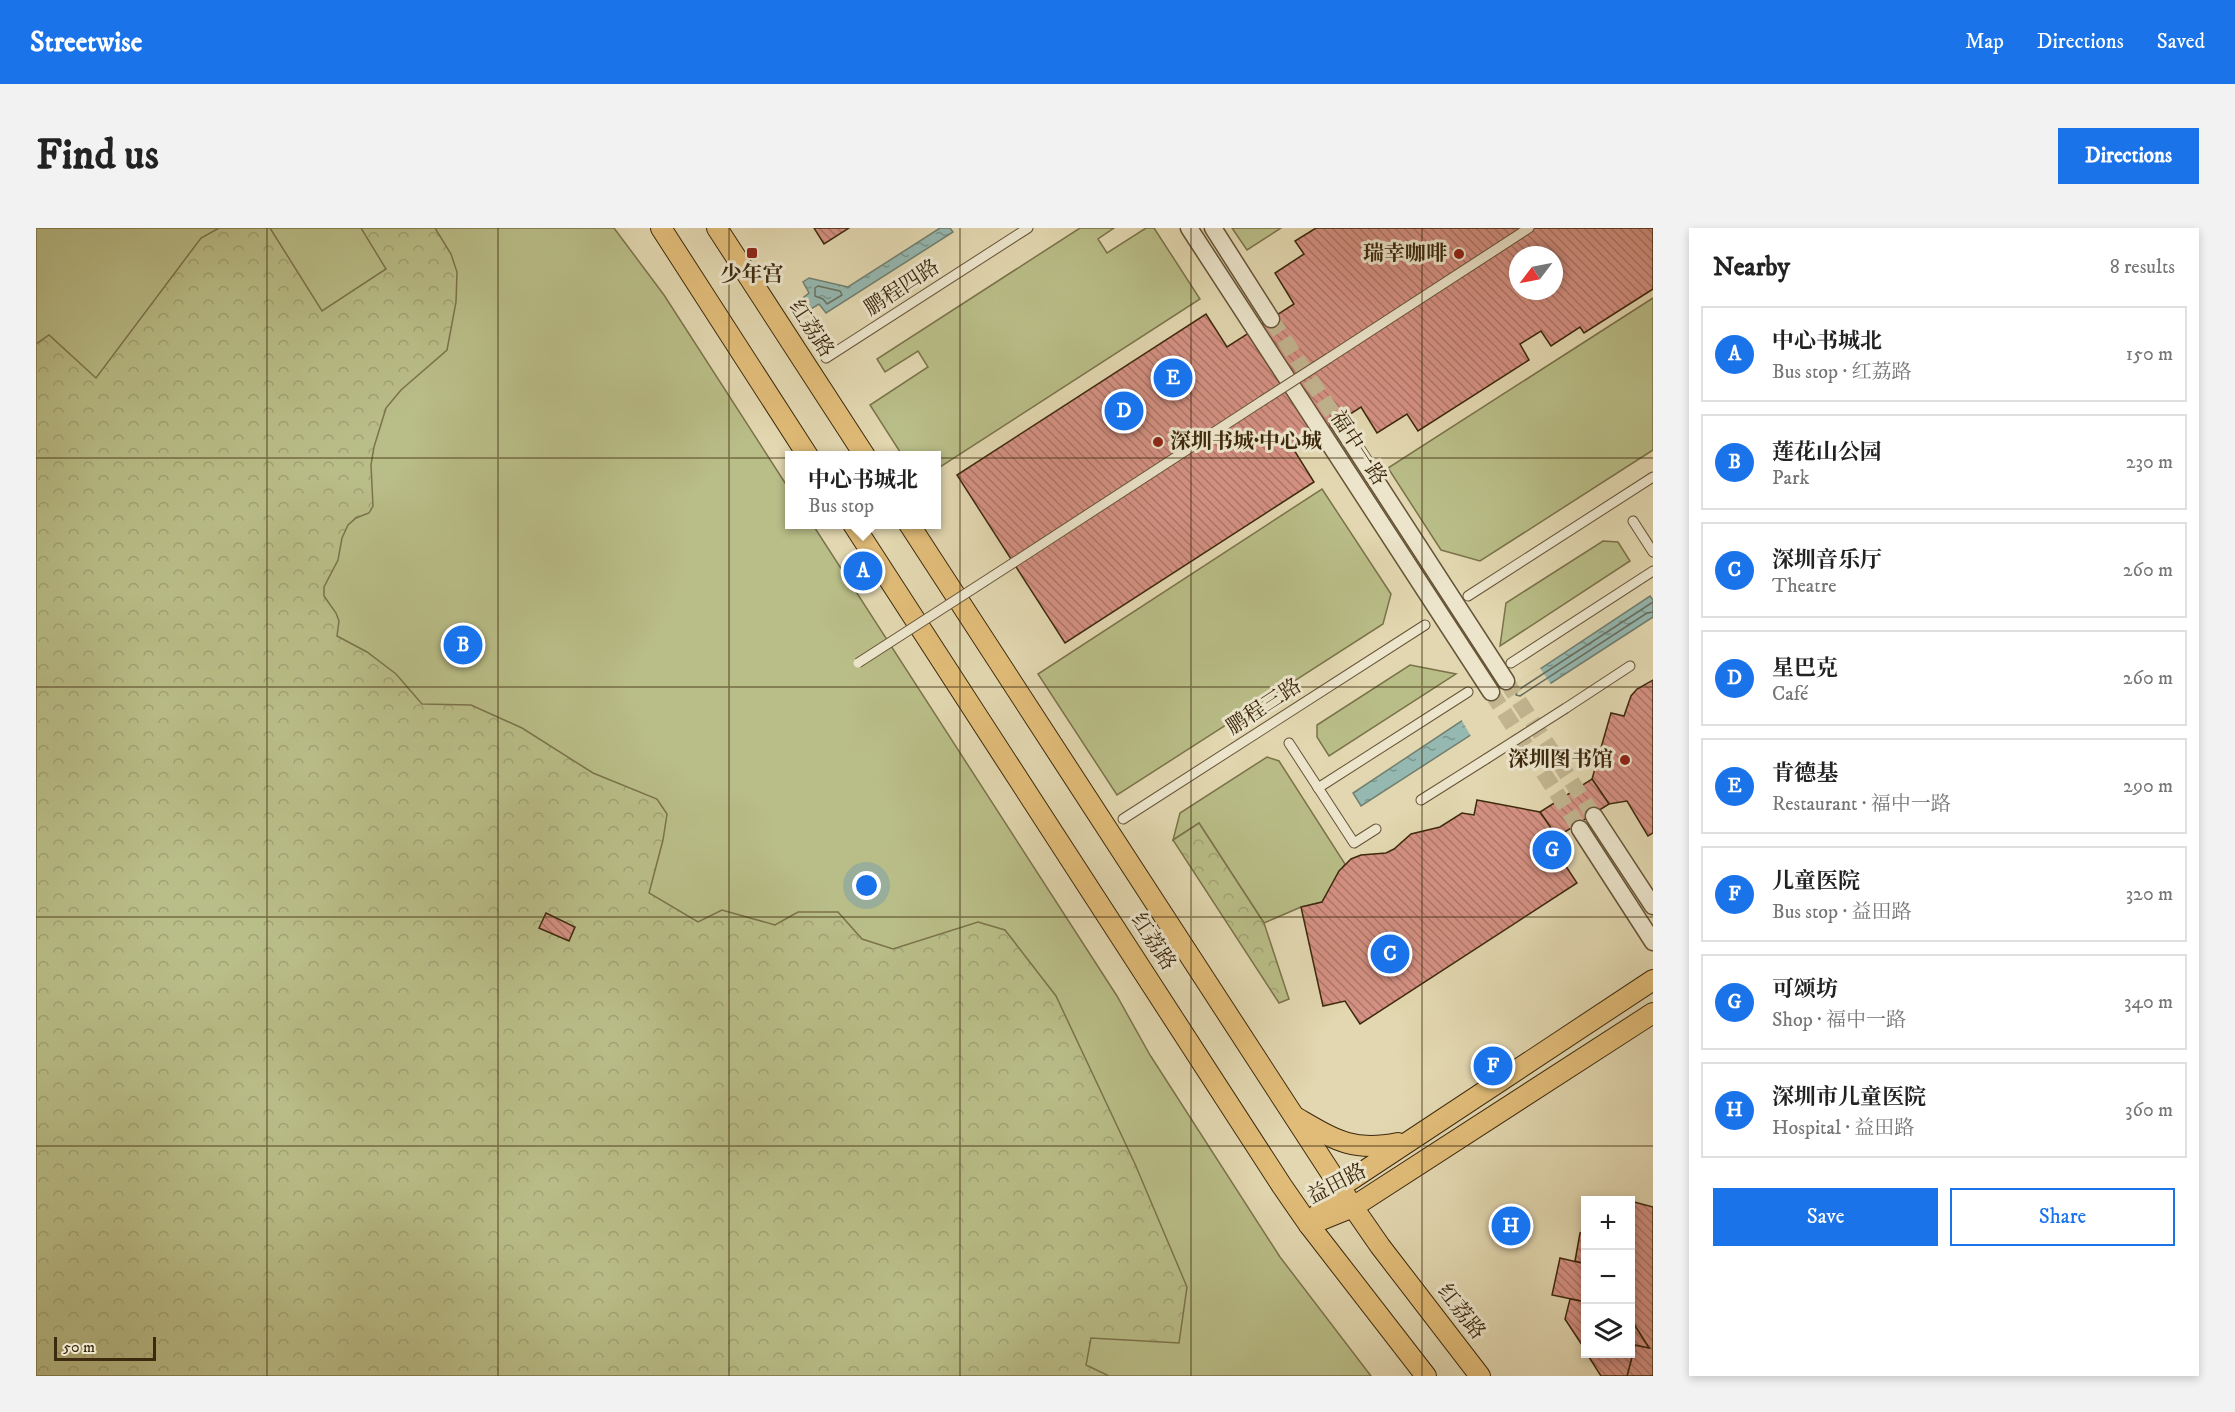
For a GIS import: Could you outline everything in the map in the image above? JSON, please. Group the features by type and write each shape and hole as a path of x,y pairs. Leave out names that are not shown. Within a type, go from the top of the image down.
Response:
{"main road":[{"path":"661,228 805,451"},
{"name":"红荔路","path":"717,228 862,451"},
{"name":"红荔路","path":"856,529 1309,1225 1426,1376"},
{"name":"红荔路","path":"912,529 1353,1208 1480,1376"},
{"name":"益田路","path":"1309,1225 1340,1187 1406,1141 1653,980"},
{"name":"益田路","path":"1309,1225 1353,1208 1653,1013"},
{"path":"1294,1117 1350,1146 1371,1148 1406,1141"}],"street":[{"name":"鹏程四路","path":"826,358 1028,228"},
{"name":"福中一路","path":"1189,228 1491,692"},
{"path":"1213,228 1271,319"},
{"path":"858,663 1529,228"},
{"name":"福中一路","path":"1338,422 1506,681"},
{"path":"1468,596 1653,477"},
{"path":"1633,521 1653,552"},
{"path":"1511,663 1653,571"},
{"name":"鹏程三路","path":"1123,819 1425,625"},
{"path":"1421,800 1630,666"},
{"path":"1318,788 1468,692"},
{"path":"1289,743 1354,843 1376,830"},
{"path":"1594,816 1653,906"},
{"path":"1580,829 1653,942"}],"green space":[{"path":"36,228 614,228 664,295 785,483 785,529 816,529 1117,996 1150,1055 1280,1257 1371,1376 36,1376"},
{"path":"219,228 270,228 322,311 386,269 361,228 435,228 451,254 457,272 456,302 447,350 401,390 386,408 371,465 373,506 369,513 356,518 348,525 342,538 338,560 324,587 324,596 339,621 337,636 367,652 396,674 422,704 471,705 522,728 593,773 657,799 667,814 663,840 649,893 698,922 722,910 775,925 798,912 838,912 862,939 893,949 978,922 1005,930 1056,996 1135,1164 1187,1287 1179,1343 1091,1338 1086,1365 1109,1376 36,1376 36,344 49,335 96,378 201,238"},
{"path":"1080,228 1114,228 1098,239 1107,253 1146,228 1154,228 1200,299 941,466 941,451 899,451 870,405 928,367 918,351 885,372 877,359"},
{"path":"1232,228 1281,228 1247,250"},
{"path":"1653,298 1653,450 1480,561 1441,550 1388,468"},
{"path":"1322,489 1391,594 1383,624 1117,795 1038,674"},
{"path":"1603,541 1618,542 1630,561 1500,646 1506,603"},
{"path":"1410,665 1456,674 1329,756 1317,737 1317,725"},
{"path":"1267,757 1279,761 1345,864 1322,902 1301,907 1264,923 1199,823 1173,840 1180,813"},
{"path":"1199,823 1264,923 1289,999 1279,1003 1173,840"}],"water":[{"path":"940,228 950,228 953,232 826,313 819,304 811,309 804,297 809,293 803,282 809,278 848,287"},
{"path":"1650,596 1653,600 1653,617 1361,806 1353,793"}],"pier":[{"path":"1540,668 1552,686 1472,738 1461,719"}],"building":[{"path":"814,228 849,228 824,244"},
{"name":"深圳书城·中心城","path":"1316,228 1653,228 1653,289 1584,333 1580,327 1551,346 1541,331 1520,344 1529,360 1418,431 1407,414 1377,433 1361,407 1294,450 1314,482 1065,643 957,475 1206,314 1227,347 1294,304 1275,273 1304,254 1295,241"},
{"name":"深圳图书馆","path":"1653,680 1653,833 1648,836 1627,801 1609,804 1592,779 1611,713 1624,716 1631,696 1637,689"},
{"path":"1592,779 1609,804 1557,837 1540,812"},
{"path":"1477,800 1540,812 1557,837 1552,845 1577,883 1360,1024 1345,1001 1323,1006 1301,907 1322,902 1339,871 1351,859 1361,855 1386,853 1411,834 1440,827 1462,813 1474,815"},
{"path":"546,913 575,927 569,941 539,928"},
{"path":"1635,1202 1653,1207 1653,1376 1627,1376 1632,1358 1635,1358 1635,1345 1649,1348 1635,1326"},
{"path":"1581,1232 1581,1263 1575,1261"},
{"path":"1560,1258 1581,1263 1581,1301 1552,1295"},
{"path":"1570,1299 1581,1301 1581,1343 1565,1319"},
{"path":"1635,1326 1649,1348 1635,1345"},
{"path":"1590,1358 1632,1358 1627,1376 1601,1376"}],"tunnel":[{"path":"1271,319 1338,422"},
{"path":"1506,681 1594,816"},
{"path":"1491,692 1580,829"}],"place":[{"name":"少年宫","path":"752,253"},
{"name":"瑞幸咖啡","path":"1459,254"},
{"name":"肯德基","path":"1173,378"},
{"name":"星巴克","path":"1124,411"},
{"name":"深圳书城·中心城","path":"1158,442"},
{"name":"中心书城北","path":"863,571"},
{"name":"莲花山公园","path":"463,645"},
{"name":"深圳图书馆","path":"1625,760"},
{"name":"可颂坊","path":"1552,850"},
{"name":"深圳音乐厅","path":"1390,954"},
{"name":"儿童医院","path":"1493,1066"},
{"name":"深圳市儿童医院","path":"1511,1226"}]}
